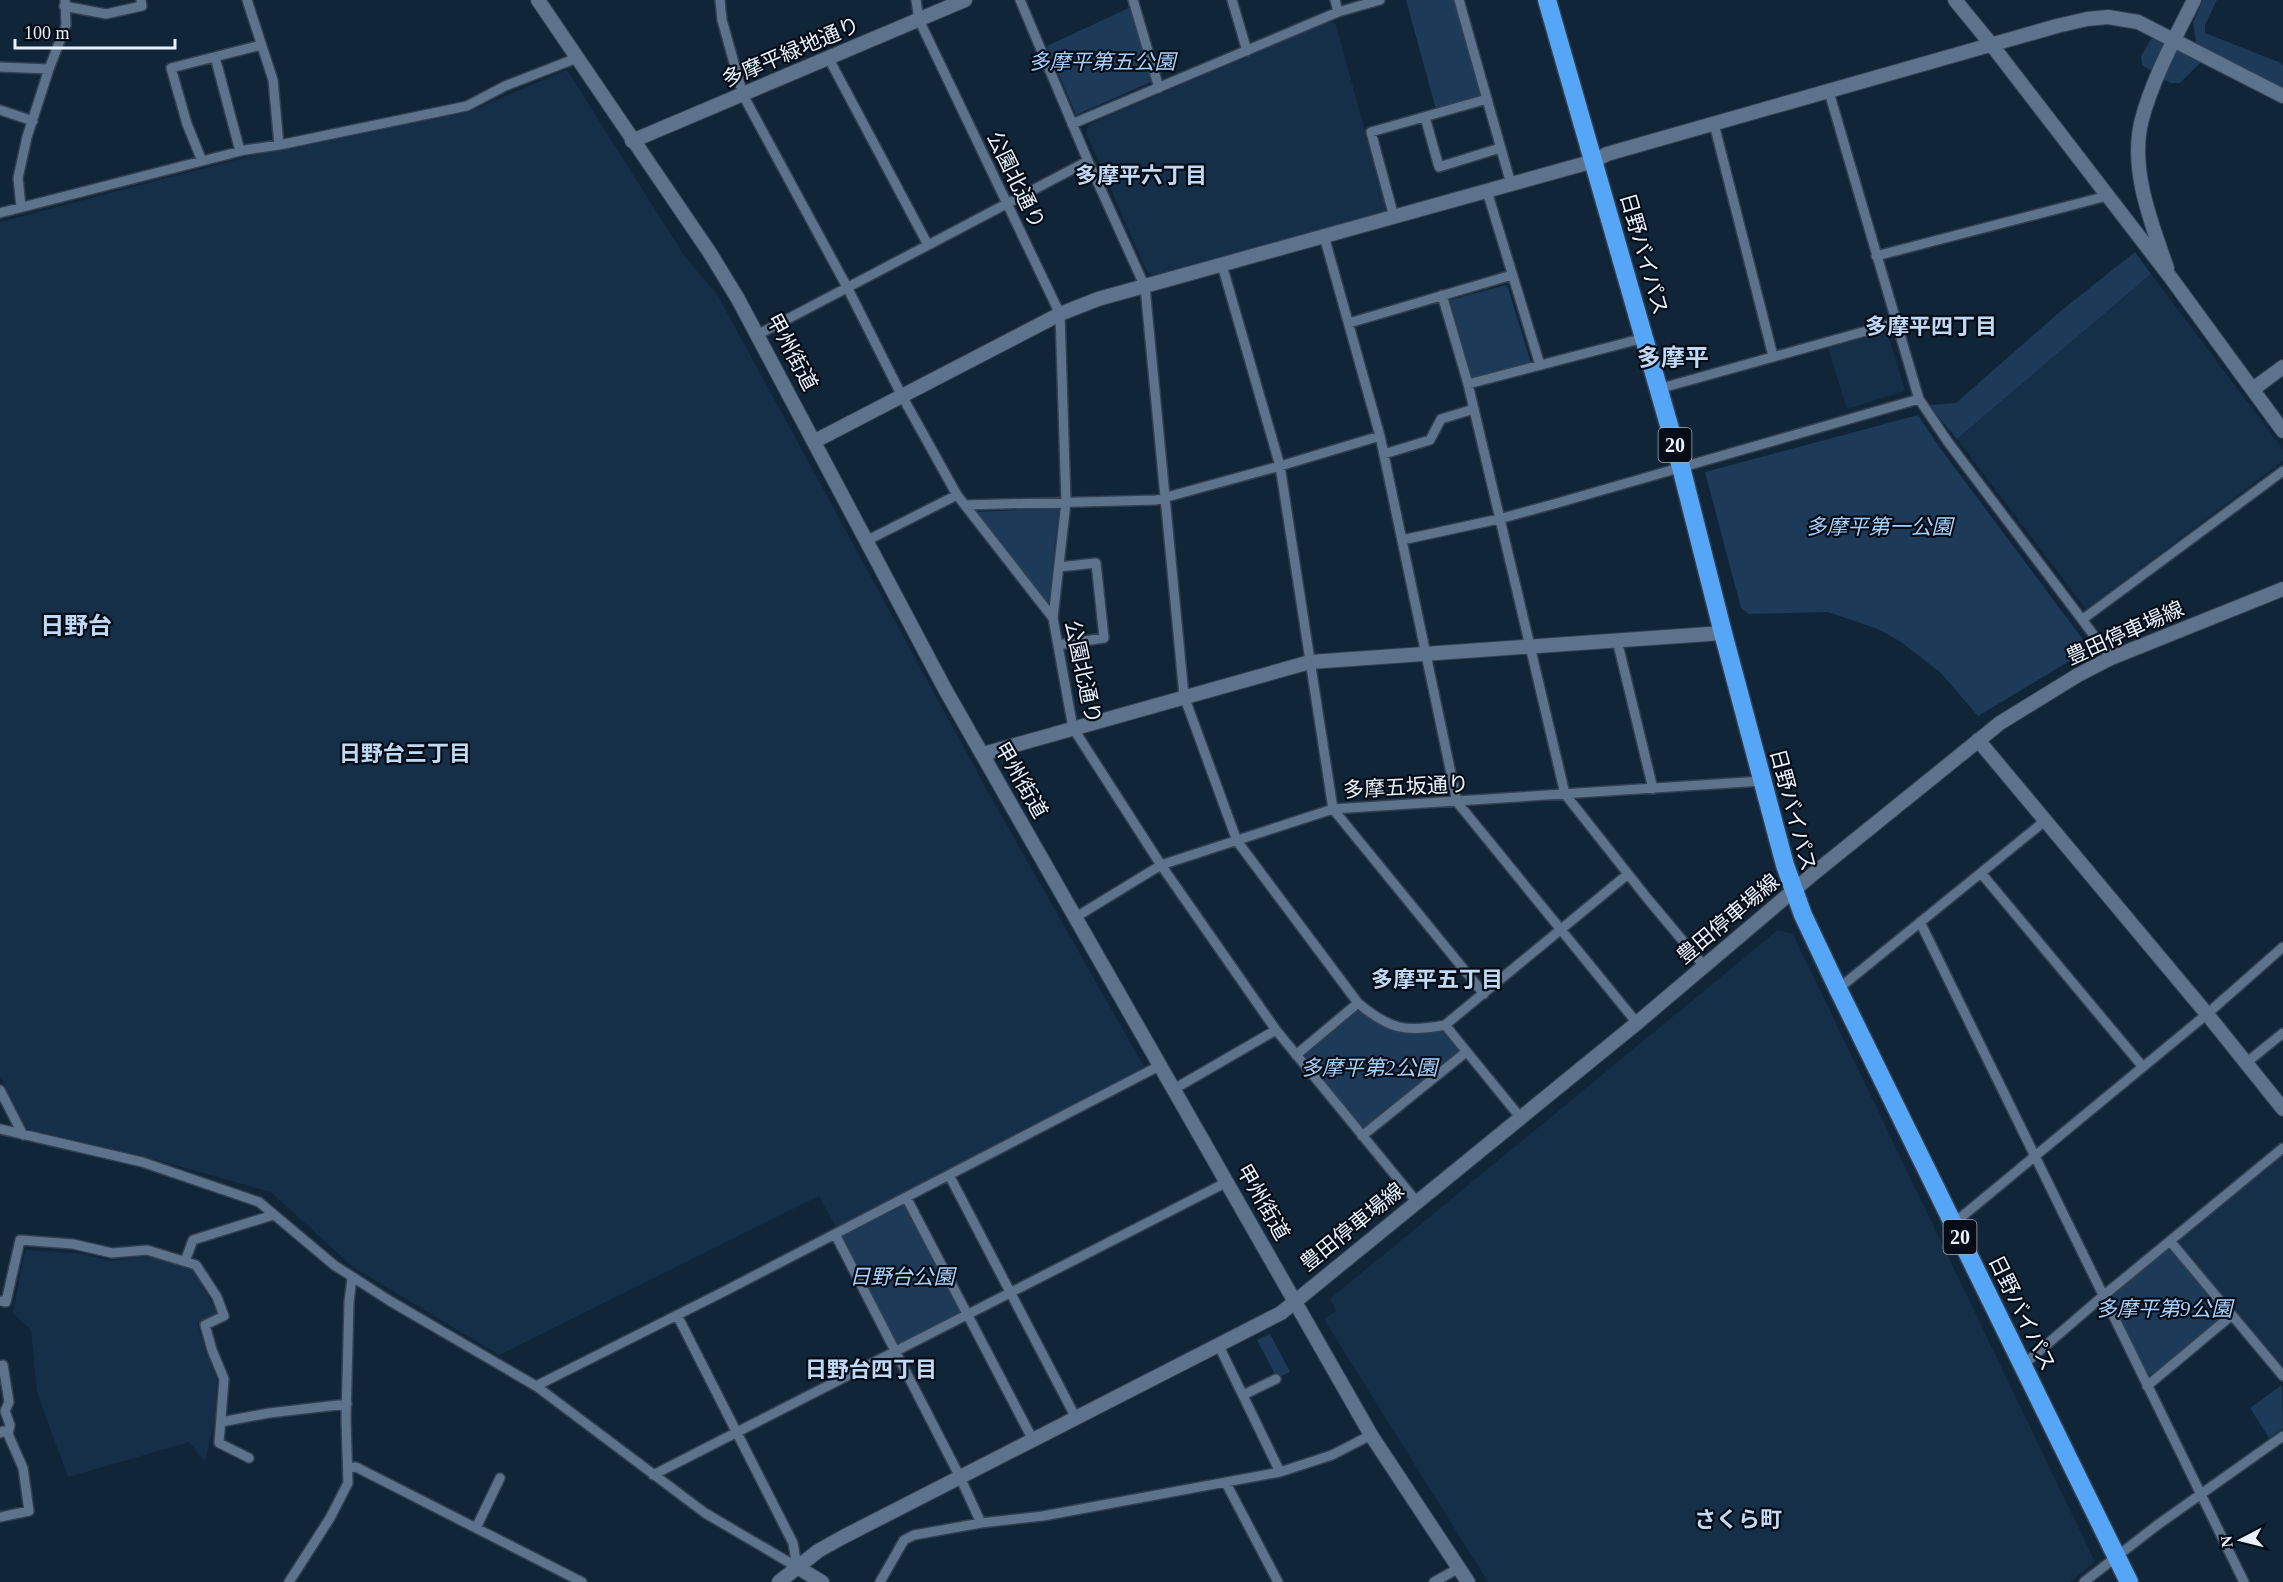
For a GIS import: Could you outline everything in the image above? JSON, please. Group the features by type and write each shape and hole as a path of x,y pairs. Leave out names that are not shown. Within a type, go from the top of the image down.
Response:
{"highway":[{"name":"日野バイパス","path":"1548,0 1681,467 1793,892 1838,989 2129,1582"}],"street":[{"path":"21,207 18,178 49,69 66,25 64,3 106,14 142,6 141,0"},
{"path":"247,0 273,80 279,145"},
{"name":"甲州街道","path":"538,0 710,253 759,334 946,691 1371,1435 1468,1582"},
{"path":"720,0 722,20 743,95 847,287 902,396 957,495 1053,618"},
{"name":"公園北通り","path":"916,0 918,20 1060,314 1066,502 1053,618 1073,728 1161,865 1276,1030 1417,1202"},
{"name":"多摩平緑地通り","path":"632,141 965,0"},
{"path":"1020,0 1144,287 1184,696 1237,841 1358,1003 1375,1017 1397,1028 1421,1030 1445,1025 1628,874"},
{"path":"1132,0 1159,88"},
{"path":"1232,0 1247,51"},
{"path":"1335,0 1338,12"},
{"path":"1072,124 1338,12 1380,0"},
{"path":"1459,0 1510,184"},
{"path":"1955,0 2170,278 2283,431"},
{"path":"2170,278 2150,220 2142,186 2139,152 2142,120 2174,40 2194,0"},
{"path":"815,441 1060,314 1098,299 1510,184 1594,160 1607,154 2057,26 2108,17 2138,22 2283,96"},
{"path":"202,161 187,124 171,68 261,45"},
{"path":"215,57 240,151"},
{"path":"0,213 240,151 467,106 505,86 577,58"},
{"path":"829,59 928,245"},
{"path":"0,67 49,69"},
{"path":"1829,92 1919,399 1948,442 2111,658"},
{"path":"1394,217 1371,132 1487,99"},
{"path":"0,110 33,121"},
{"path":"1425,117 1439,166 1500,148"},
{"path":"1714,124 1773,356"},
{"path":"759,334 1088,161"},
{"path":"1487,190 1540,365"},
{"path":"1876,255 2107,196"},
{"path":"2131,227 2150,220"},
{"path":"1324,236 1380,436 1457,802 1637,1023"},
{"path":"1222,265 1280,466 1333,809 1484,994"},
{"path":"1348,323 1512,275"},
{"path":"1442,296 1468,384 1564,794 1704,966"},
{"path":"1658,389 1895,323"},
{"path":"1468,384 1644,338"},
{"path":"2253,389 2283,366"},
{"path":"1402,540 1499,519 1919,399"},
{"path":"1384,454 1430,440 1441,419 1474,409"},
{"path":"965,505 1164,498 1380,436"},
{"path":"2083,619 2283,471"},
{"path":"868,540 957,495"},
{"path":"1058,645 1104,638 1096,563 1059,567"},
{"name":"豊田停車場線","path":"779,1582 818,1551 843,1537 1272,1319 1637,1023 2000,723 2111,658 2283,589"},
{"path":"982,754 1310,662 1723,633"},
{"path":"1617,640 1653,789"},
{"path":"1978,740 2207,1014 2283,1109"},
{"name":"多摩五坂通り","path":"1076,917 1161,865 1333,809 1762,781"},
{"path":"1838,989 2046,820"},
{"path":"1981,873 2143,1067"},
{"path":"1920,922 2244,1582"},
{"path":"1954,1223 2207,1014 2283,947"},
{"path":"1296,1055 1358,1003"},
{"path":"1445,1025 1520,1117"},
{"path":"1174,1089 1276,1030"},
{"path":"2246,1063 2283,1033"},
{"path":"1362,1136 1466,1052"},
{"path":"536,1386 1161,1065"},
{"path":"0,1090 24,1135"},
{"path":"0,1129 142,1162 259,1202 352,1278 536,1386 705,1513 822,1582"},
{"path":"2023,1365 2283,1148"},
{"path":"949,1175 1076,1418"},
{"path":"653,1474 1227,1182"},
{"path":"906,1197 1033,1440"},
{"path":"185,1261 193,1240 273,1215"},
{"path":"835,1234 960,1477 981,1523"},
{"path":"0,1301 6,1302 20,1240 73,1244 112,1253 147,1250 196,1265 217,1297 224,1316 205,1325 224,1379 219,1443 249,1458"},
{"path":"2170,1241 2283,1376"},
{"path":"289,1582 347,1488 349,1302 352,1278"},
{"path":"677,1315 793,1543 796,1567"},
{"path":"2147,1386 2232,1315"},
{"path":"1219,1346 1280,1472"},
{"path":"0,1366 3,1365 9,1402 5,1411 10,1425 4,1433 23,1468 29,1511 0,1517"},
{"path":"1243,1395 1276,1379"},
{"path":"221,1422 269,1413 347,1404"},
{"path":"880,1582 904,1540 914,1535 981,1523 1043,1516 1280,1472 1332,1455 1371,1435"},
{"path":"2084,1582 2116,1556 2283,1436"},
{"path":"349,1468 356,1467 582,1582"},
{"path":"476,1528 500,1478"},
{"path":"1226,1482 1278,1582"},
{"path":"1434,1582 1459,1568"}],"shaded area":[{"path":"1330,21 1336,25 1387,212 1155,276 1147,272 1086,132 1090,124"},
{"path":"567,70 685,257 718,296 993,801 1146,1070 837,1229 819,1196 499,1355 353,1267 271,1192 150,1158 27,1129 0,1077 0,222 247,157 468,112"},
{"path":"2151,274 2283,449 2283,461 2086,609 1957,439"},
{"path":"1887,331 1905,391 1847,409 1828,348"},
{"path":"1778,930 1793,934 2095,1562 2070,1582 1488,1582 1324,1319 1336,1311 1330,1299"},
{"path":"2283,1148 2283,1376 2170,1241"},
{"path":"25,1250 76,1253 112,1261 147,1256 193,1268 218,1314 197,1323 217,1378 215,1420 205,1461 189,1442 68,1477 37,1392 31,1330 13,1313"}],"green space":[{"path":"1406,0 1459,0 1487,99 1437,113"},
{"path":"2203,0 2217,0 2205,25 2205,33 2281,63 2283,90 2211,52 2180,83 2170,83 2142,65 2141,56 2154,34 2182,53 2196,44 2193,23"},
{"name":"多摩平第五公園","path":"1131,7 1155,80 1076,115 1047,46"},
{"path":"2135,252 2151,274 1957,439 1929,405 1956,403 2062,310"},
{"path":"1507,285 1531,363 1472,378 1450,300"},
{"name":"多摩平第一公園","path":"1918,415 1940,448 2087,645 2086,651 1978,716 1941,673 1901,642 1878,629 1828,612 1749,614 1741,608 1705,472"},
{"path":"1059,508 1048,607 977,512"},
{"name":"多摩平第2公園","path":"1358,1003 1397,1028 1445,1025 1466,1052 1362,1136 1296,1055"},
{"name":"日野台公園","path":"909,1203 967,1315 895,1351 837,1239"},
{"name":"多摩平第9公園","path":"2169,1249 2174,1251 2223,1310 2223,1318 2151,1375 2147,1374 2112,1301 2113,1295"},
{"path":"1270,1334 1290,1372 1277,1378 1257,1340"},
{"path":"2282,1385 2283,1428 2269,1438 2250,1408"}],"district":[{"name":"多摩平六丁目","path":"1141,175"},
{"name":"多摩平四丁目","path":"1931,326"},
{"name":"多摩平","path":"1673,358"},
{"name":"日野台","path":"76,626"},
{"name":"日野台三丁目","path":"405,753"},
{"name":"多摩平五丁目","path":"1437,979"},
{"name":"日野台四丁目","path":"871,1369"},
{"name":"さくら町","path":"1738,1519"}]}
